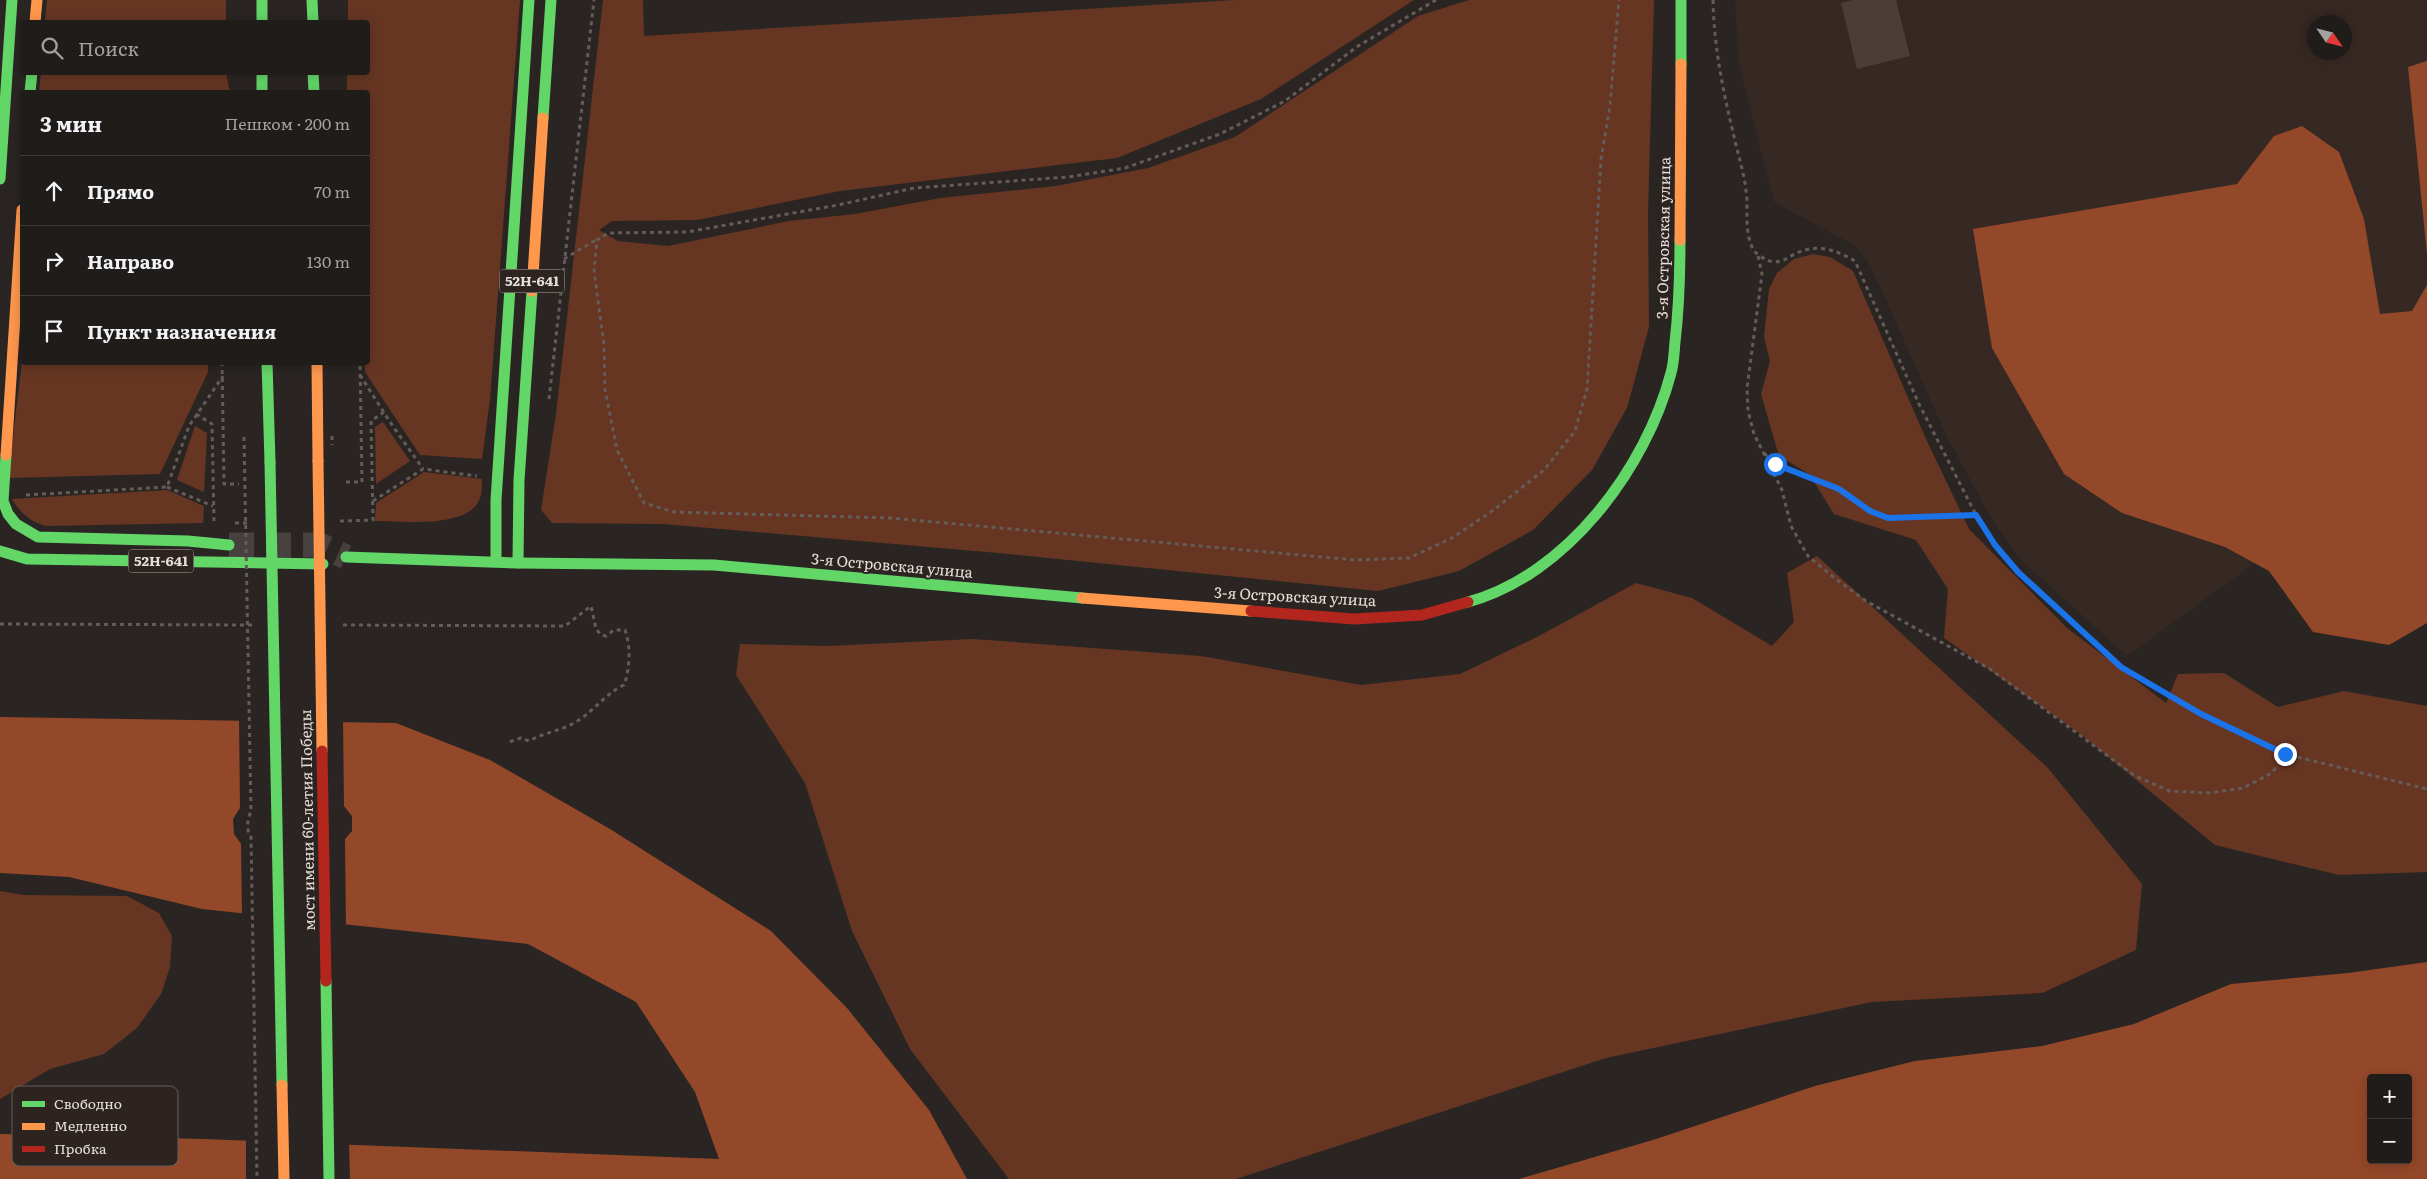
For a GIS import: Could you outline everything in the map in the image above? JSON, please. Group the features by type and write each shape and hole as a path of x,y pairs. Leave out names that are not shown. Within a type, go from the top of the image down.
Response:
{"main road":[{"path":"0,179 12,0"},
{"path":"35,20 37,0"},
{"path":"262,0 262,20"},
{"path":"312,0 313,20"},
{"name":"52Н-641","path":"496,562 496,500 528,0"},
{"name":"52Н-641","path":"518,563 519,480 551,0"},
{"name":"3-я Островская улица","path":"346,557 518,563 714,565 1094,599 1354,619 1422,615 1480,599 1527,575 1572,541 1604,506 1629,472 1654,426 1672,371 1680,301 1681,0"},
{"path":"30,90 32,75"},
{"path":"262,75 262,90"},
{"path":"313,75 314,90"},
{"name":"52Н-641","path":"20,241 3,501 6,512 24,532 38,537 229,544"},
{"name":"мост имени 60-летия Победы","path":"267,365 284,1179"},
{"name":"мост имени 60-летия Победы","path":"317,365 329,1179"},
{"name":"52Н-641","path":"0,551 27,559 322,564"}],"path":[{"path":"547,405 594,0"},
{"path":"564,259 608,233 687,232 838,205 914,188 1068,177 1125,168 1220,134 1285,101 1358,46 1436,0"},
{"path":"597,240 594,271 604,346 606,389 617,450 644,503 674,512 890,518 1356,560 1409,558 1452,538 1495,509 1544,470 1575,431 1587,389 1601,159 1610,106 1619,0"},
{"path":"1713,0 1718,64 1746,180 1748,227 1751,242 1758,255 1762,274 1747,388 1748,411 1762,451 1782,490 1791,526 1808,556 1866,601 1990,669 2135,776 2170,791 2209,793 2243,788 2272,773 2285,754"},
{"path":"1758,255 1772,263 1786,260 1804,250 1822,248 1843,254 1855,261 1919,404 1976,515 1995,545 2018,572 2121,667 2201,714 2285,754 2427,789"},
{"path":"222,365 224,484 239,484"},
{"path":"346,482 362,482 360,365"},
{"path":"360,374 423,469"},
{"path":"167,487 189,426 223,376"},
{"path":"384,412 371,421 373,501 423,469 485,477"},
{"path":"21,496 167,487 213,506 212,424 196,414"},
{"path":"244,437 251,812 248,817 248,833 251,838 258,1179"},
{"path":"1762,451 1775,464 1839,489 1878,514 1888,518 1976,515"},
{"path":"509,742 520,738 529,741 542,734 560,731 583,718 612,690 624,685 628,675 625,630 614,630 606,636 600,635 596,629 591,606"}],"shaded area":[{"path":"47,0 226,0 226,20 45,20"},
{"path":"348,0 520,0 490,400 482,459 420,455 365,372 365,365 370,365 370,90 347,90 347,75 370,75 370,20 348,20"},
{"path":"603,0 643,0 644,36 1234,0 1414,0 1261,99 1117,158 840,191 697,220 612,221 599,230 618,241 668,246 789,221 855,214 940,198 1056,186 1148,168 1235,137 1418,16 1469,0 1654,0 1648,212 1649,327 1627,408 1592,470 1533,530 1459,571 1378,591 998,553 663,524 552,523 541,510 556,414"},
{"path":"1735,0 2427,0 2427,438 2127,656 2021,560 1992,520 1945,433 1870,265 1863,255 1854,245 1774,202 1739,64"},
{"path":"2427,61 2427,254 2408,67"},
{"path":"41,75 226,75 230,90 39,90"},
{"path":"2302,126 2339,152 2364,219 2380,314 2412,311 2427,285 2427,623 2389,645 2313,632 2269,571 2225,547 2122,513 2064,474 1992,348 1973,229 2237,184 2274,136"},
{"path":"1813,254 1830,257 1853,271 1926,439 1969,529 2067,628 2166,703 2178,674 2224,673 2278,707 2344,691 2427,706 2427,872 2339,875 2215,845 2083,736 1944,638 1948,589 1916,540 1834,514 1809,474 1779,456 1761,394 1770,361 1764,337 1769,289 1777,273 1794,259"},
{"path":"22,365 208,365 208,372 160,474 8,478"},
{"path":"383,422 410,461 376,484 375,427"},
{"path":"195,426 207,433 204,492 177,480"},
{"path":"424,472 482,479 481,495 475,506 465,514 451,519 418,522 375,521 376,503"},
{"path":"167,490 204,506 203,523 45,526 26,516 12,499"},
{"path":"1817,556 2048,768 2142,884 2136,950 2042,993 1872,1002 1606,1058 1236,1179 1009,1179 910,1049 852,931 805,783 736,675 740,644 828,646 973,639 1201,656 1361,685 1460,674 1537,637 1636,583 1692,598 1772,646 1794,622 1787,573"},
{"path":"0,717 396,723 490,760 610,829 771,931 847,1008 929,1110 967,1179 0,1179 0,1134 12,1134 12,1166 178,1166 178,1138 719,1159 695,1092 636,1002 528,944 202,909 69,877 0,873"},
{"path":"0,891 24,895 127,896 159,913 172,936 170,967 161,994 137,1028 104,1054 50,1069 22,1086 12,1086 12,1092 0,1099"},
{"path":"2427,962 2427,1179 1519,1179 1653,1140 1815,1086 1915,1061 2042,1046 2134,1024 2231,984 2348,973"}],"pier":[{"path":"239,718 343,719 344,806 352,816 352,831 345,839 346,927 242,916 241,844 234,834 233,819 240,808"},
{"path":"246,1138 349,1142 350,1179 246,1179"}],"building":[{"path":"1852,0 1896,0 1910,56 1857,69 1841,3"}],"tunnel":[{"path":"229,545 320,545 346,557"}],"traffic: fast":[{"path":"0,179 12,0"},
{"path":"262,0 262,20"},
{"path":"312,0 313,20"},
{"path":"496,561 496,500 529,0"},
{"path":"543,118 551,0"},
{"path":"1681,0 1681,64"},
{"path":"30,90 32,75"},
{"path":"262,75 262,90"},
{"path":"313,75 314,90"},
{"path":"1468,602 1504,588 1538,568 1569,543 1597,513 1622,480 1643,445 1659,409 1673,365 1678,304 1680,240"},
{"path":"346,557 518,563 519,480 532,291"},
{"path":"267,365 270,462"},
{"path":"6,455 3,501 8,514 16,524 38,537 188,541 229,545"},
{"path":"270,462 282,1085"},
{"path":"0,551 27,559 323,564"},
{"path":"518,563 714,565 1082,598"},
{"path":"326,981 329,1179"}],"traffic: slow":[{"path":"35,20 37,0"},
{"path":"1680,240 1681,64"},
{"path":"532,291 543,118"},
{"path":"6,455 20,241"},
{"path":"317,365 318,461"},
{"path":"318,461 322,751"},
{"path":"1082,598 1251,611"},
{"path":"282,1085 284,1179"}],"traffic: jam":[{"path":"1251,611 1354,619 1422,615 1468,602"},
{"path":"322,751 326,981"}],"route":[{"path":"1775,464 1790,472 1839,489 1870,511 1888,518 1902,516 1976,515 1995,545 2018,572 2121,667 2201,714 2285,754"}]}
